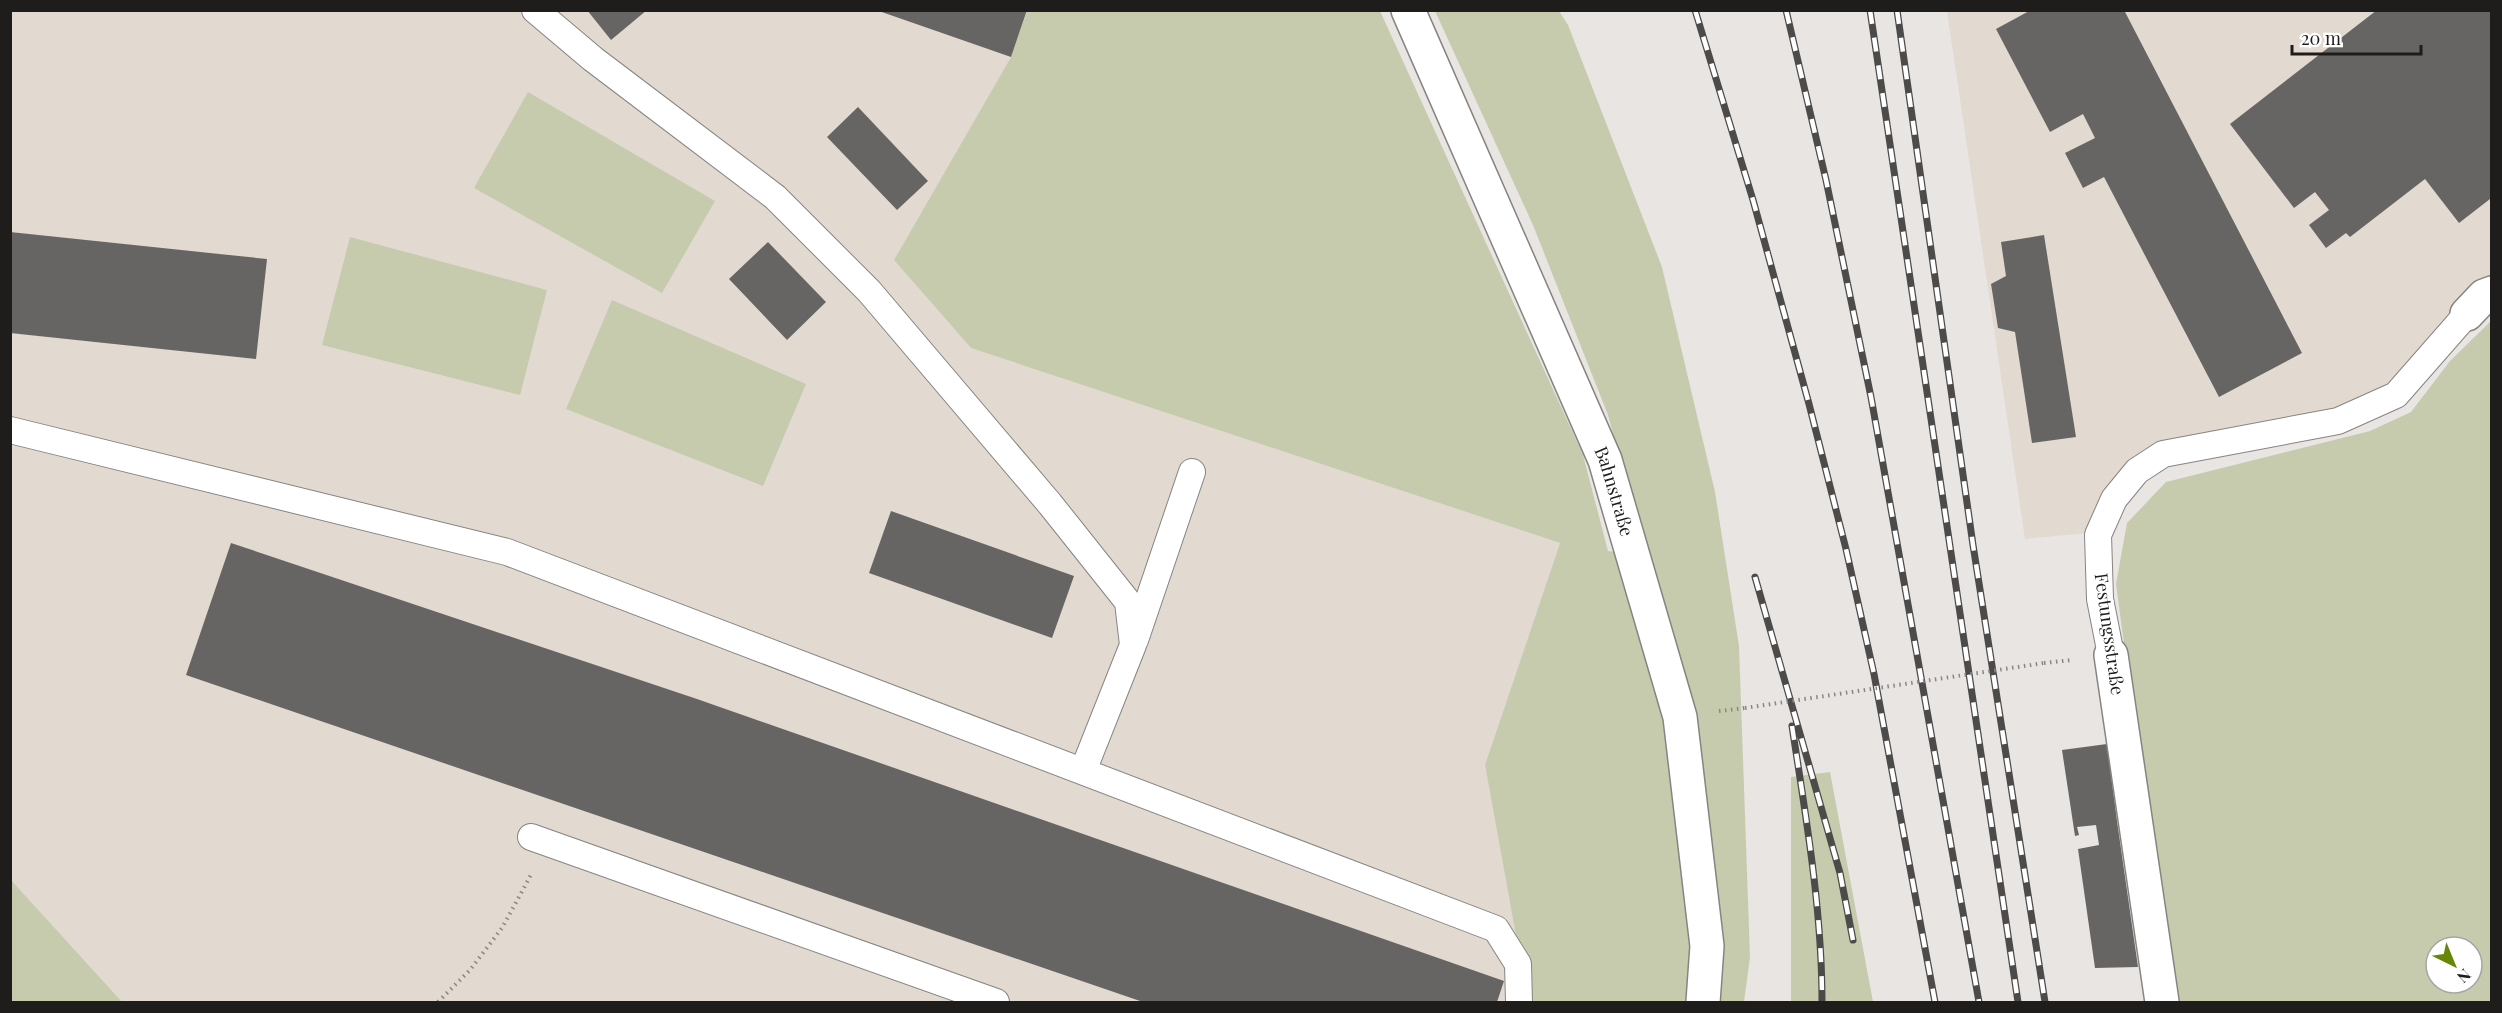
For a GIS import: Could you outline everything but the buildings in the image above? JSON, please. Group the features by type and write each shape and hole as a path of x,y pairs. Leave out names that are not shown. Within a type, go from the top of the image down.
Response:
{"street":[{"name":"Bahnstraße","path":"1408,10 1477,163 1605,460 1680,717 1707,946 1703,1002"},
{"name":"Festungsstraße","path":"2467,314 2484,296 2492,293"},
{"name":"Festungsstraße","path":"2111,655 2162,1002"}],"lane":[{"path":"535,10 593,59 775,197 869,291 1050,504 1128,602 1133,645"},
{"name":"Festungsstraße","path":"2111,655 2100,599 2098,535 2114,499 2137,471 2163,454 2338,421 2396,395 2467,314"},
{"path":"10,430 507,552 1496,929 1518,964 1519,1002"},
{"path":"1083,771 1133,645 1192,472"},
{"path":"538,839 996,1002"}],"path":[{"path":"1745,708 2044,663"},
{"path":"438,1002 470,970 502,928 538,839"}],"shaded area":[{"path":"11,11 1027,11 1011,57 894,260 971,348 1560,543 1485,765 1528,1002 122,1002 11,880"},
{"path":"1947,11 2491,11 2491,281 2480,284 2443,320 2387,386 2335,410 2161,443 2087,533 2025,539"}],"green space":[{"path":"1027,11 1380,11 1583,455 1608,551 1646,555 1608,415 1533,225 1435,11 1559,11 1568,25 1662,267 1715,492 1739,646 1750,957 1744,1002 1528,1002 1485,765 1560,543 971,348 894,260 1011,57"},
{"path":"528,92 715,201 662,293 474,188"},
{"path":"350,237 547,290 520,395 322,345"},
{"path":"612,300 806,384 763,486 566,409"},
{"path":"2491,321 2491,1002 2172,1002 2116,584 2127,523 2166,482 2370,431 2411,412 2450,361"},
{"path":"1830,772 1873,1002 1791,1002 1791,777"},
{"path":"11,880 113,992 122,1002 11,1002"}],"railway":[{"path":"1695,10 1753,200 1846,549 1874,674 1935,1002"},
{"path":"1786,10 1826,180 1871,397 1979,1002"},
{"path":"1870,10 2018,1002"},
{"path":"1897,10 1973,545 2045,1002"},
{"path":"1755,577 1840,873 1853,940"},
{"path":"1792,726 1816,898 1822,1002"}]}
